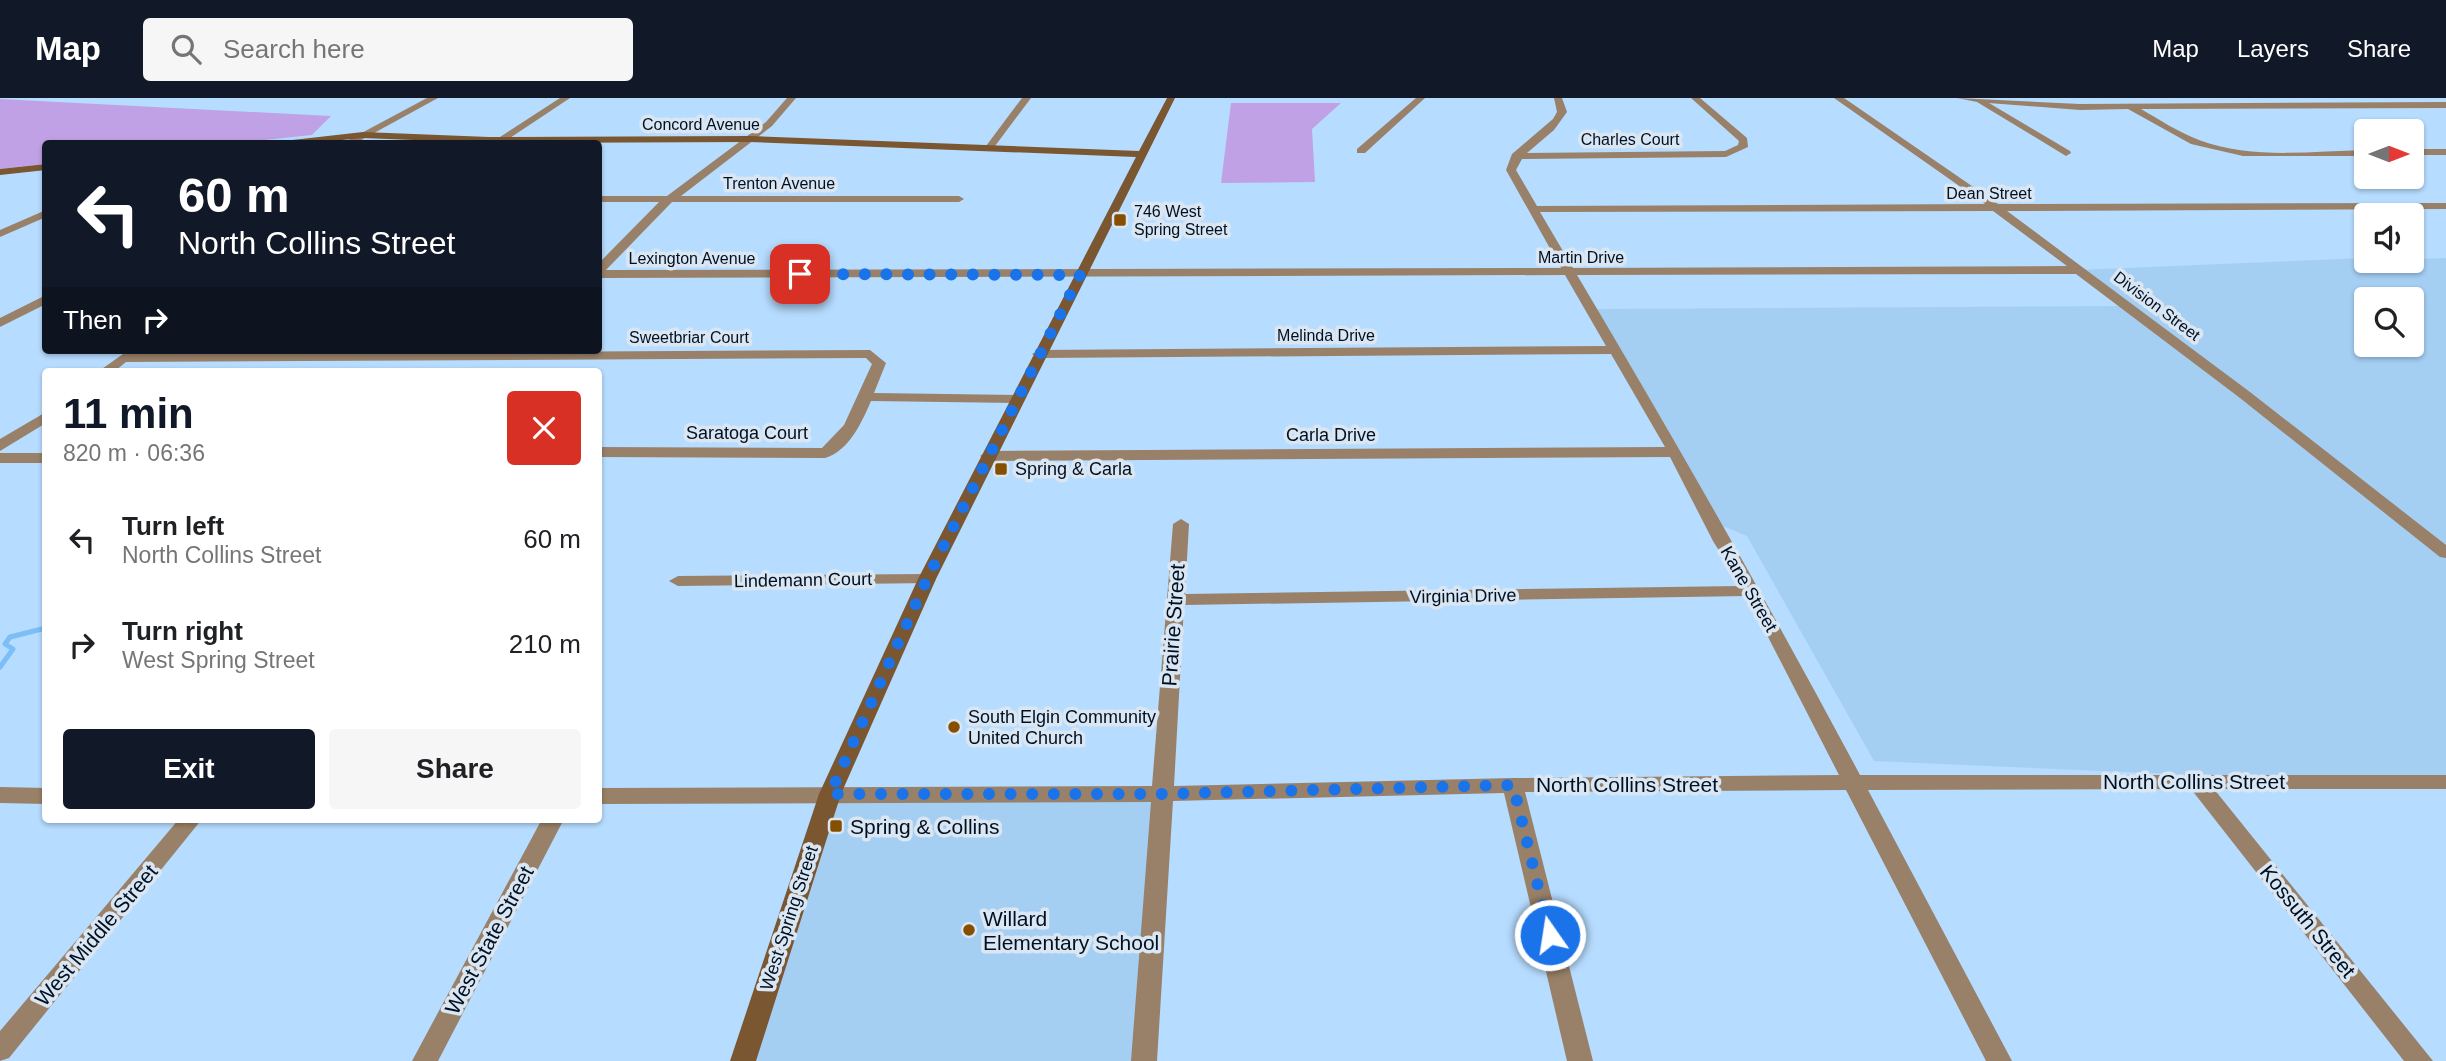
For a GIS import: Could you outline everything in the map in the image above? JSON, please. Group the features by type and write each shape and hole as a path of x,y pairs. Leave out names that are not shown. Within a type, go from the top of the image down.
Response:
{"main road":[{"name":"West Spring Street","path":"743,1061 830,794 927,579 1171,98"},
{"name":"Concord Avenue","path":"306,140 363,135 459,140"},
{"name":"Concord Avenue","path":"602,141 750,139 1141,154"},
{"path":"0,172 42,167"}],"street":[{"path":"407,98 433,99"},
{"path":"500,140 566,98"},
{"path":"602,269 669,199 769,124 792,98"},
{"path":"989,148 1027,98"},
{"path":"1171,98 1178,98"},
{"path":"1361,151 1421,98"},
{"path":"1516,156 1555,125 1562,112 1558,98"},
{"name":"Charles Court","path":"1516,156 1726,154 1743,147 1744,140 1695,98"},
{"name":"Division Street","path":"1838,98 1978,194 2081,270 2446,554"},
{"path":"1961,98 2080,107 2446,105"},
{"path":"2113,98 2181,136 2217,149 2266,153 2354,153"},
{"path":"2256,98 2271,106"},
{"path":"2398,98 2415,105"},
{"path":"354,140 433,99"},
{"path":"1976,99 2066,153"},
{"path":"2424,152 2446,152"},
{"name":"Kane Street","path":"1516,156 1511,170 1675,452 1713,522 1726,555 1753,592 1999,1061"},
{"name":"Trenton Avenue","path":"602,199 959,199"},
{"name":"Dean Street","path":"1533,209 2446,206"},
{"path":"0,234 42,215"},
{"name":"Martin Drive","path":"1080,275 2081,270"},
{"name":"Lexington Avenue","path":"602,273 1080,275"},
{"path":"0,323 42,301"},
{"name":"Melinda Drive","path":"1039,354 1614,350"},
{"name":"Sweetbriar Court","path":"602,353 870,354 879,363 865,397"},
{"name":"Sweetbriar Court","path":"110,368 123,358 445,354"},
{"path":"511,368 524,354"},
{"path":"865,397 1017,399"},
{"name":"Saratoga Court","path":"602,452 825,453 839,445 865,397"},
{"path":"0,446 42,419"},
{"name":"Carla Drive","path":"988,456 1675,452"},
{"path":"0,458 42,458"},
{"name":"Prairie Street","path":"1144,1061 1160,794 1181,524"},
{"name":"Lindemann Court","path":"678,581 927,579"},
{"name":"Virginia Drive","path":"1174,600 1753,592"},
{"name":"Kossuth Street","path":"2196,781 2420,1061"},
{"name":"North Collins Street","path":"602,796 1160,794 1513,785 1852,782 2446,782"},
{"path":"1513,785 1580,1061"},
{"path":"0,795 42,796"},
{"name":"West Middle Street","path":"0,1050 188,823"},
{"name":"West State Street","path":"425,1061 551,823"}],"shaded area":[{"path":"0,99 331,116 312,135 263,140 42,140 42,164 0,169"},
{"path":"1231,103 1341,103 1312,129 1315,182 1221,183"},
{"path":"2446,258 2446,786 1874,761 1747,536 1713,522 1596,309 2124,306 2079,270 2354,259 2354,273 2424,273 2424,259"},
{"name":"Willard Elementary School","path":"834,798 1154,798 1138,1061 749,1061"}],"waterway":[{"path":"0,667 13,649 5,644 10,637 42,629"}],"place":[{"name":"746 West Spring Street","path":"1120,220"},
{"name":"Spring & Carla","path":"1001,469"},
{"name":"South Elgin Community United Church","path":"954,727"},
{"name":"Spring & Collins","path":"836,826"},
{"name":"Willard Elementary School","path":"969,930"}],"route":[{"path":"800,274 1080,275 927,579 830,794 1160,794 1513,785 1550,935"}]}
